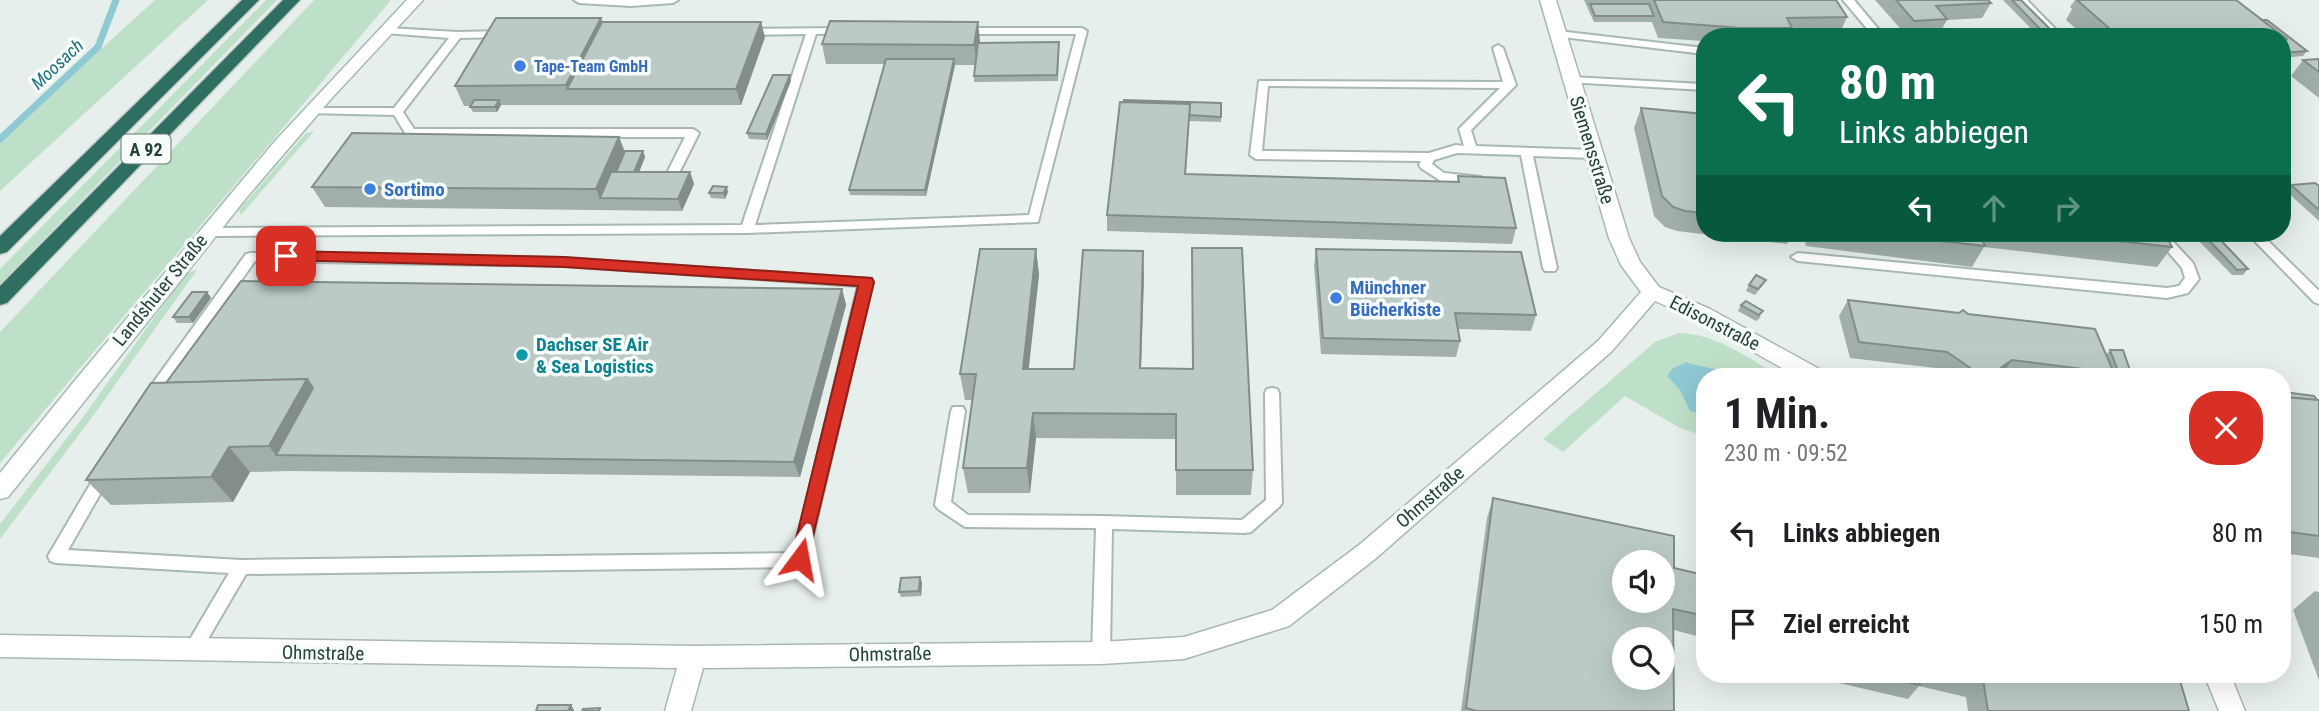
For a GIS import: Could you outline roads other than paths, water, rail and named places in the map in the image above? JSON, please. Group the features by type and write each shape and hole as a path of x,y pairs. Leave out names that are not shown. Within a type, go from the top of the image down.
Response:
{"highway":[{"name":"A 92","path":"0,247 251,0"},
{"name":"A 92","path":"0,298 292,0"}],"street":[{"name":"Landshuter Straße","path":"0,490 208,232 326,94 365,38 399,0"},
{"name":"Landshuter Straße","path":"326,94 389,31 415,0"},
{"name":"Siemensstraße","path":"1548,0 1619,238 1631,265 1652,292"},
{"name":"Edisonstraße","path":"1652,292 1703,314 1799,368"},
{"name":"Ohmstraße","path":"0,646 693,657 1101,653 1184,648 1280,618 1367,552 1605,346 1652,292"},
{"path":"678,711 693,657"},
{"path":"2221,683 2232,711"}],"lane":[{"path":"579,0 673,0"},
{"path":"1848,0 1872,28"},
{"path":"2021,0 2049,28"},
{"path":"389,31 457,35 512,34"},
{"path":"747,229 812,31"},
{"path":"730,32 852,31"},
{"path":"208,232 747,229 1034,219 1082,31 947,31"},
{"path":"1558,34 1696,50"},
{"path":"397,112 457,35"},
{"path":"1498,48 1510,85"},
{"path":"1571,80 1696,87"},
{"path":"1510,85 1263,83 1256,155 1429,157 1456,149 1593,154"},
{"path":"1471,149 1465,129 1510,85"},
{"path":"312,111 397,112"},
{"path":"397,112 411,133 693,133 673,173"},
{"path":"1526,151 1550,268"},
{"path":"1429,157 1425,165 1441,177 1488,182"},
{"path":"1798,257 2167,293 2183,290 2192,279 2188,265 2166,242"},
{"path":"2262,242 2319,299"},
{"path":"111,462 56,556 242,567 800,559 866,282 564,262 251,257 138,416"},
{"path":"958,411 943,505 965,521 1245,527 1274,502 1272,393"},
{"path":"1101,653 1104,522"},
{"path":"192,651 242,567"}],"water":[{"path":"1686,362 1709,368 1696,368 1696,413 1690,411 1680,390 1667,376 1672,369"}],"waterway":[{"name":"Moosach","path":"0,139 98,47 116,0"}],"place":[{"name":"Tape-Team GmbH","path":"520,66"},
{"name":"Sortimo","path":"370,189"},
{"name":"Münchner Bücherkiste","path":"1336,298"},
{"name":"Dachser SE Air & Sea Logistics","path":"522,355"}]}
